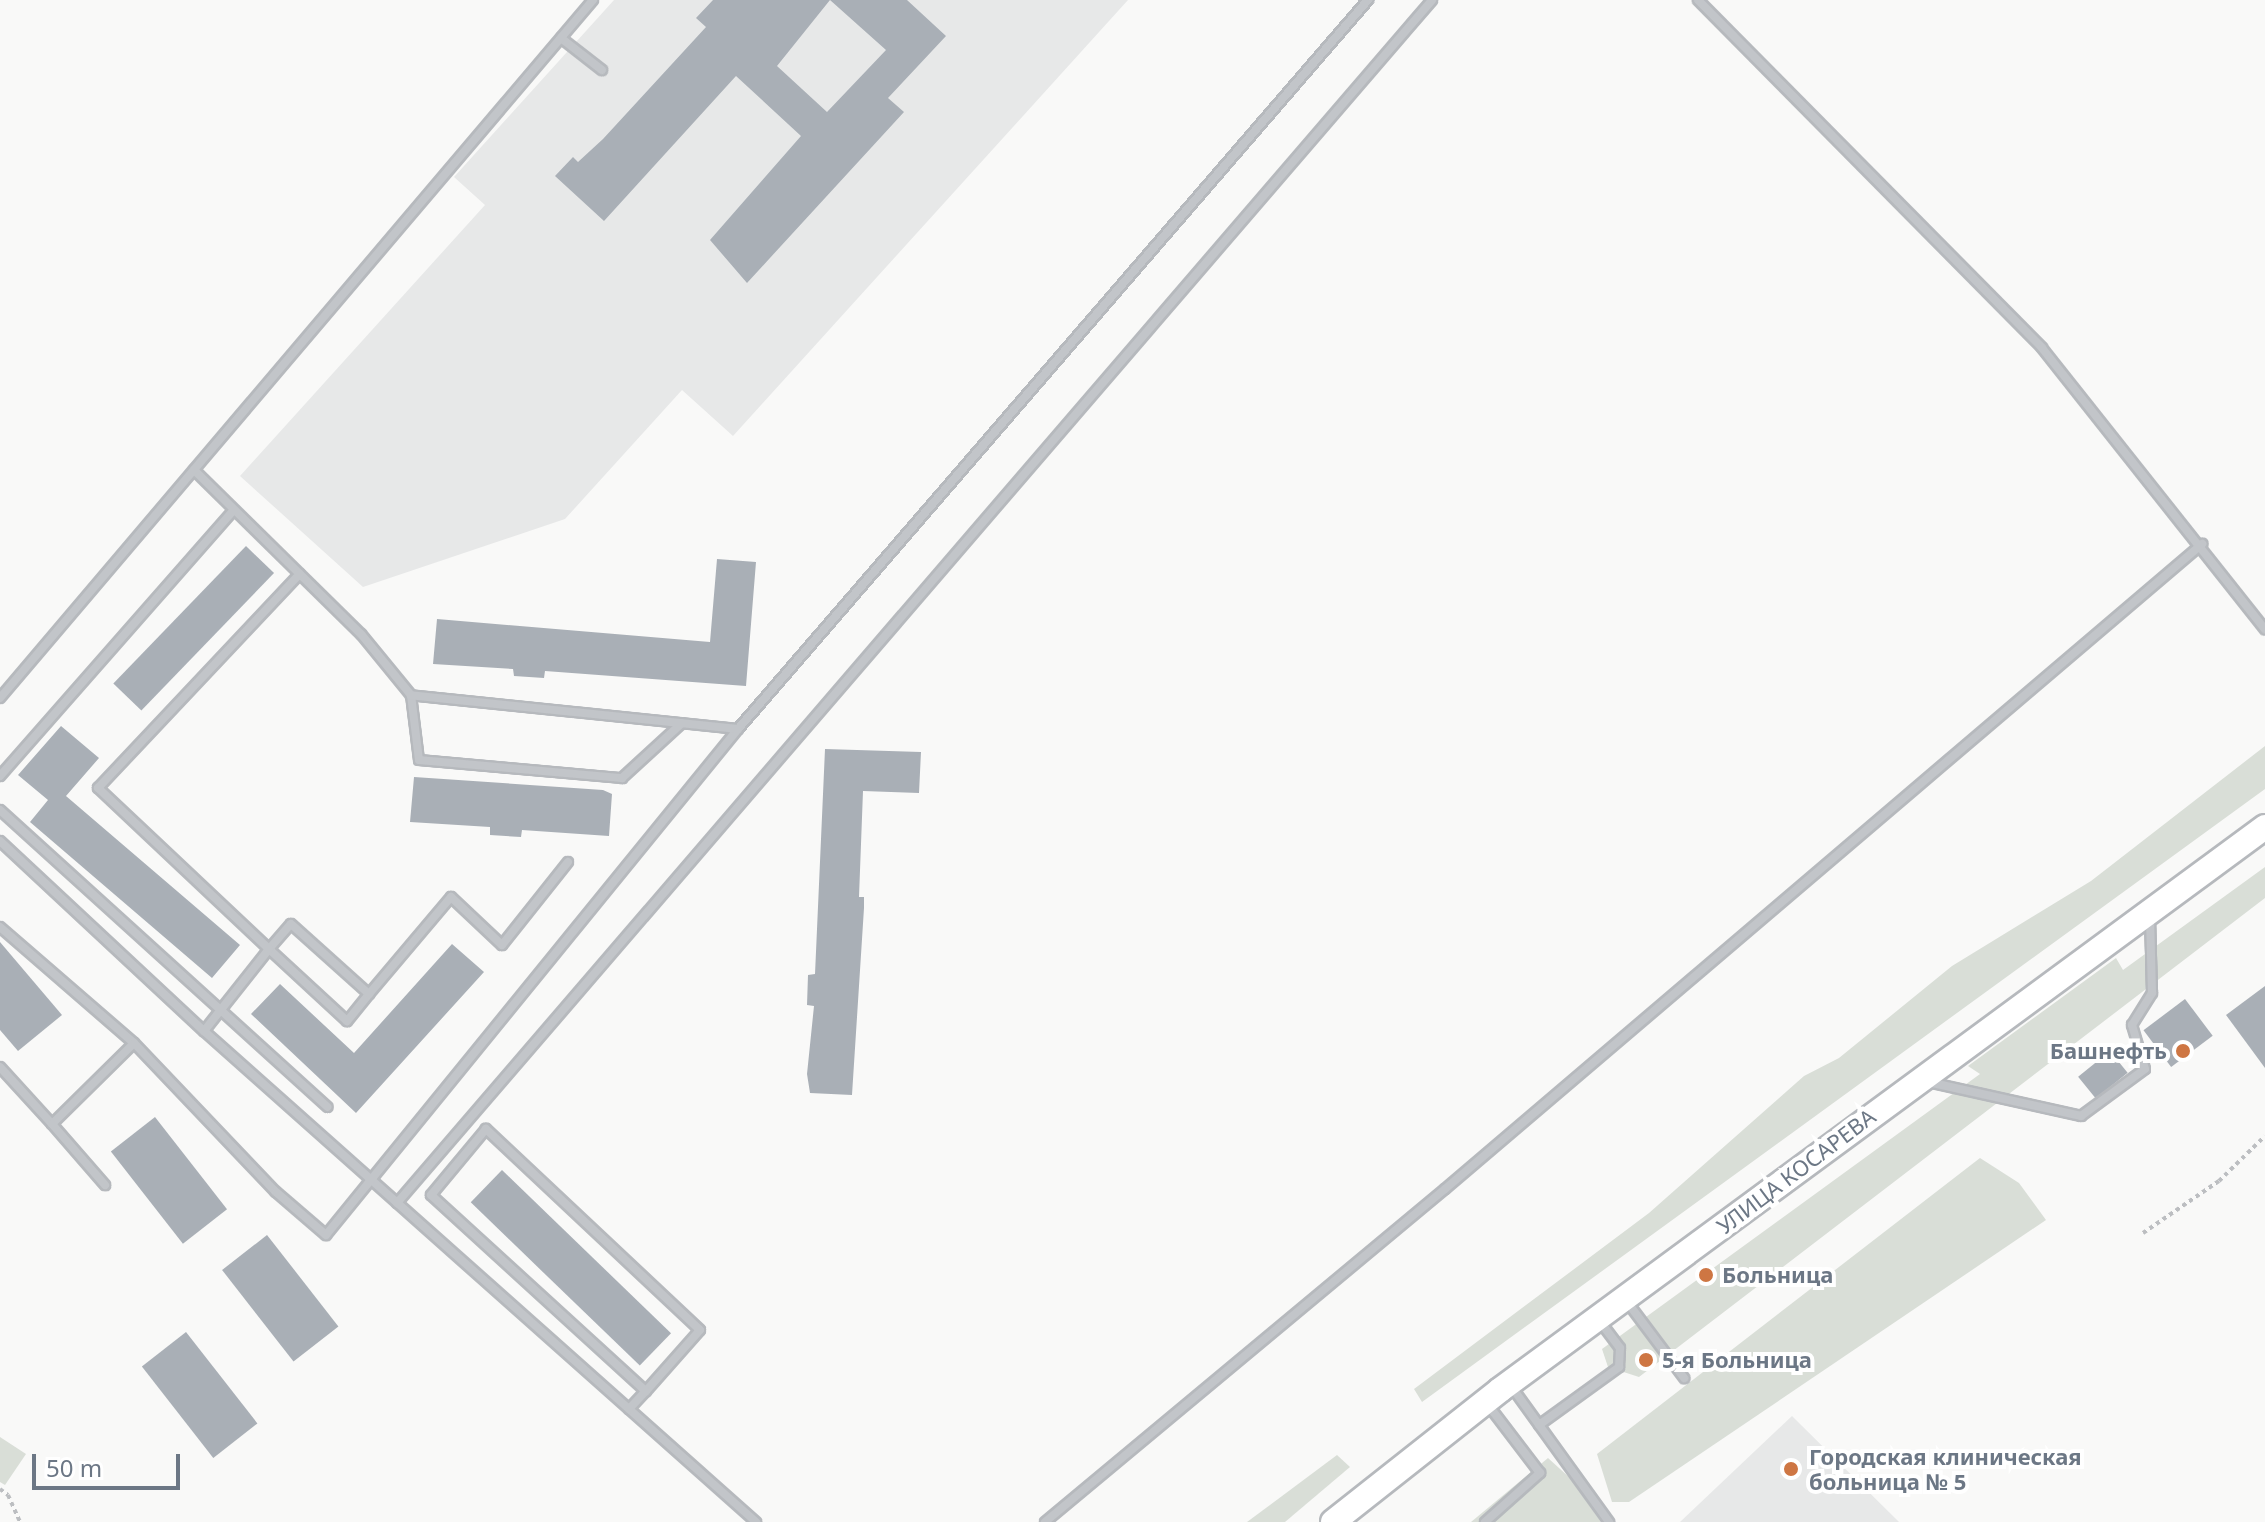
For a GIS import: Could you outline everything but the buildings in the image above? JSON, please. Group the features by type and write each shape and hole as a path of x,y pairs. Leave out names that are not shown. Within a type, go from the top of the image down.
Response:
{"main road":[{"name":"УЛИЦА КОСАРЕВА","path":"1333,1522 1509,1383 2265,827"}],"lane":[{"path":"0,698 593,0"},
{"path":"0,927 134,1043 276,1192 326,1235 738,729 1368,0"},
{"path":"397,1203 1432,0"},
{"path":"1698,0 2042,348 2202,544 2265,629"},
{"path":"561,38 602,70"},
{"path":"194,470 361,634 411,695 419,760 622,778 682,723"},
{"path":"0,776 234,510"},
{"path":"1045,1522 1445,1189 2202,544"},
{"path":"300,574 98,788 347,1021 451,897 502,945 568,862"},
{"path":"411,695 738,729"},
{"path":"0,810 223,1007 328,1107"},
{"path":"0,841 204,1031 756,1522"},
{"path":"1919,1080 2081,1116 2145,1069 2132,1025 2152,993 2150,912"},
{"path":"204,1031 291,924 369,994"},
{"path":"52,1124 134,1043"},
{"path":"0,1067 105,1185"},
{"path":"629,1409 646,1391 700,1330 486,1129 431,1195 646,1391"},
{"path":"1625,1298 1684,1378"},
{"path":"1539,1425 1619,1367 1620,1348 1598,1318"},
{"path":"1509,1383 1609,1522"},
{"path":"1485,1522 1540,1473 1486,1401"}],"path":[{"path":"2143,1233 2219,1181 2265,1136"},
{"path":"0,1489 8,1495 20,1522"}],"shaded area":[{"path":"614,0 1128,0 733,436 682,390 565,519 363,587 240,476 485,205 454,177"},
{"path":"2265,746 2265,789 1422,1402 1414,1389 1649,1213 1804,1076 1839,1058 1952,966 2091,881"},
{"path":"2265,867 2265,898 1639,1377 1608,1367 1602,1349 1980,1074 1968,1066 2116,958 2123,970"},
{"path":"1980,1158 2019,1183 2046,1220 1629,1502 1612,1502 1597,1454"},
{"name":"Городская клиническая больница № 5","path":"1792,1416 1899,1522 1680,1522"},
{"path":"0,1437 26,1454 5,1485 0,1482"},
{"path":"1337,1455 1350,1467 1285,1522 1247,1522"},
{"path":"1548,1458 1570,1478 1601,1522 1471,1522"}],"place":[{"name":"Башнефть","path":"2183,1051"},
{"name":"Больница","path":"1706,1275"},
{"name":"5-я Больница","path":"1646,1360"},
{"name":"Городская клиническая больница № 5","path":"1791,1469"}]}
